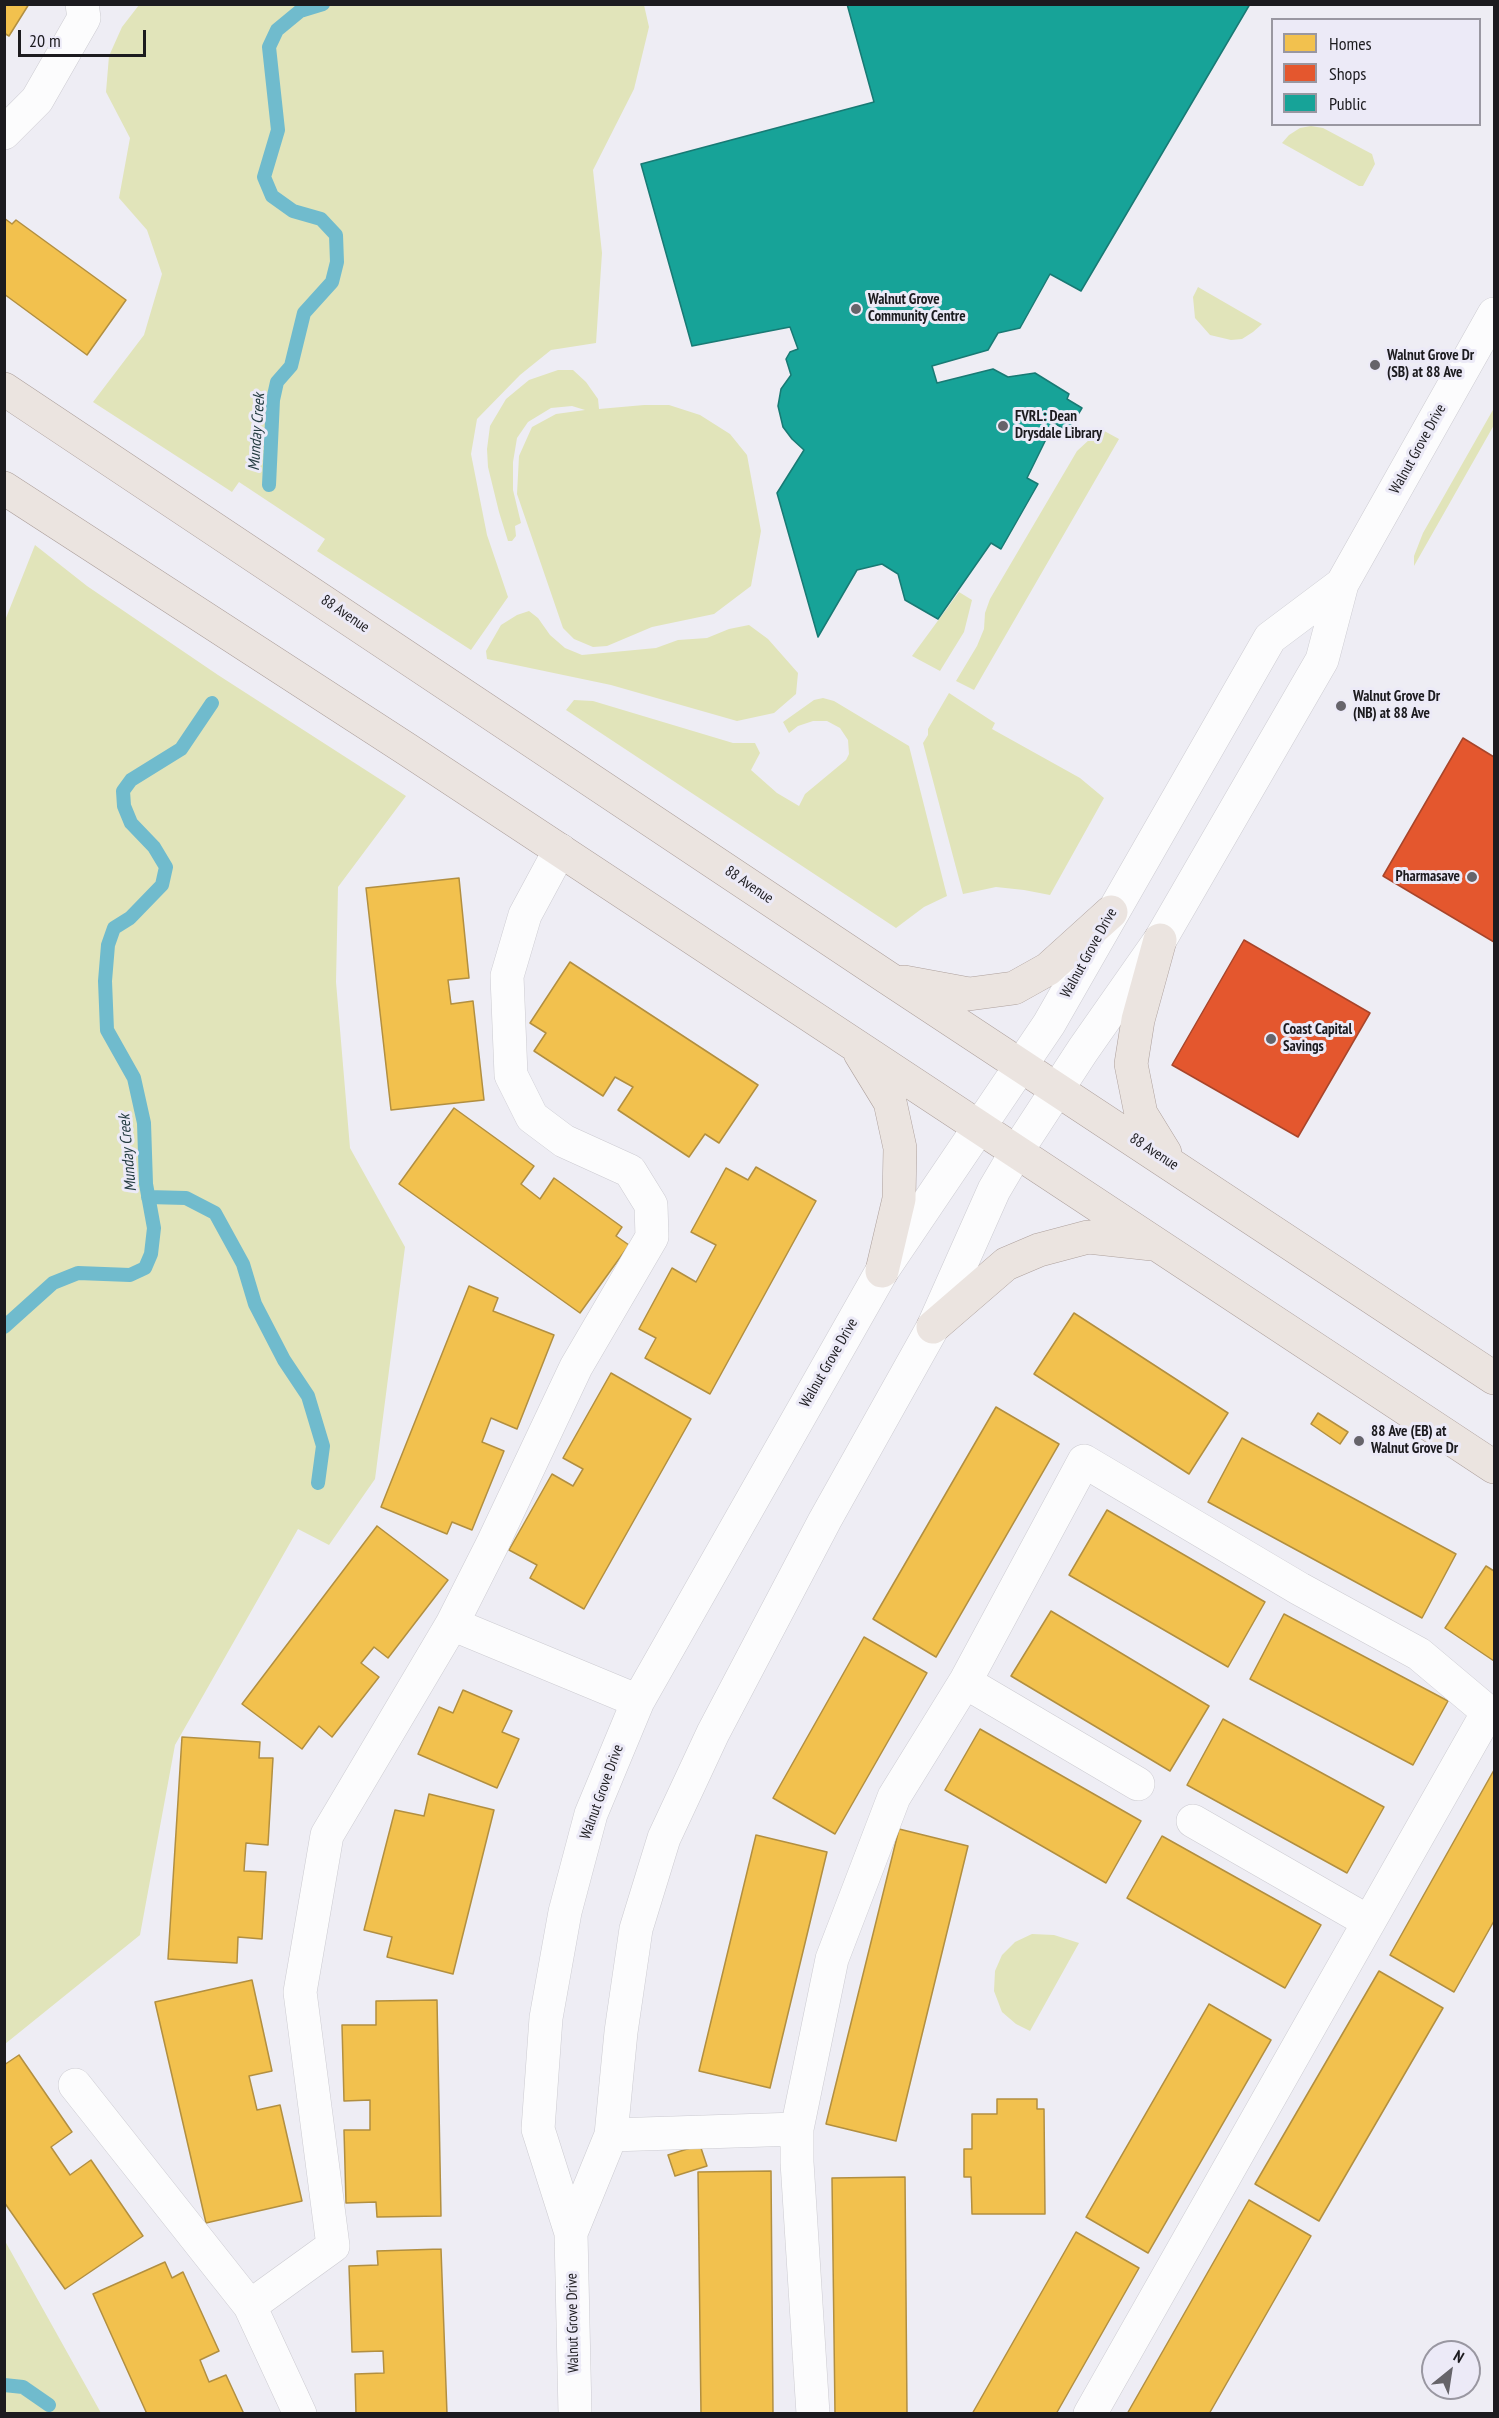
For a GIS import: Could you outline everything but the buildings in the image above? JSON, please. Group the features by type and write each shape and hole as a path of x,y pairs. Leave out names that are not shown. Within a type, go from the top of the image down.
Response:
{"main road":[{"name":"88 Avenue","path":"4,389 888,978 1494,1378"},
{"path":"4,488 560,850 1494,1467"},
{"path":"888,978 969,994 1014,988 1048,969 1112,912"},
{"path":"1160,940 1138,1020 1131,1064 1141,1114 1170,1163"},
{"path":"854,1044 890,1102 900,1148 899,1199 882,1271"},
{"path":"933,1327 1006,1264 1039,1250 1088,1237 1158,1245"}],"street":[{"path":"4,133 37,100 84,18 82,4"},
{"name":"Walnut Grove Drive","path":"571,2233 611,2135 621,2032 636,1929 664,1838 713,1733 825,1520 933,1327 994,1190 1058,1089 1160,940 1322,660 1342,584 1494,314"},
{"name":"Walnut Grove Drive","path":"575,2414 571,2233 538,2129 546,2018 565,1912 591,1814 638,1701 882,1271 1049,1024 1270,638 1342,584"},
{"path":"250,2306 333,2246 300,1992 327,1834 452,1624 576,1367 652,1237 651,1205 630,1171 564,1141 532,1117 512,1075 507,976 525,915 560,850"},
{"path":"813,2414 797,2162 797,2129 832,1959 894,1797 965,1682 1084,1461 1300,1589 1419,1654 1488,1712 1090,2414"},
{"path":"452,1624 638,1701"},
{"path":"965,1682 1138,1784"},
{"path":"1193,1821 1369,1922"},
{"path":"75,2085 250,2306 300,2414"},
{"path":"611,2135 797,2129"}],"green space":[{"path":"139,5 644,5 649,27 634,89 593,170 602,253 596,343 551,350 520,375 477,419 471,454 487,535 508,597 471,650 317,551 325,539 239,482 232,492 93,402 144,335 162,274 147,230 119,198 130,138 106,92 109,56 122,27"},
{"path":"1311,126 1323,128 1372,154 1375,164 1363,186 1359,186 1282,143 1300,128"},
{"path":"1198,287 1262,324 1242,339 1231,340 1210,335 1195,318 1193,297"},
{"path":"558,370 573,370 586,382 598,399 599,409 669,405 700,415 730,434 747,455 761,531 751,586 714,614 652,627 607,646 593,647 574,639 563,628 517,494 519,456 532,427 556,414 585,410 572,406 551,408 528,422 517,438 513,462 513,490 521,523 515,526 516,536 512,541 508,541 499,512 488,467 487,449 490,426 506,399 529,380"},
{"path":"1494,408 1494,425 1414,566 1414,556 1423,533"},
{"path":"1097,427 1119,439 974,690 956,681 977,646 984,629 985,613 990,599 1077,451 1090,439"},
{"path":"35,545 87,586 218,675 406,796 338,887 336,982 350,1148 405,1247 375,1479 329,1545 298,1529 175,1745 140,1935 5,2044 4,623"},
{"path":"959,592 972,600 964,632 940,671 912,656"},
{"path":"529,611 565,648 582,655 656,648 678,640 707,638 729,629 749,625 768,639 798,673 796,694 774,713 737,721 611,685 487,659 486,651 501,625"},
{"path":"949,693 995,723 992,729 1080,778 1104,798 1050,895 996,887 963,894 923,743 928,735 928,729"},
{"path":"823,698 834,701 909,746 947,896 924,907 896,928 566,710 574,700 593,701 733,743 755,743 760,753 751,770 777,793 799,806 805,794 846,760 849,754 848,740 840,728 827,721 813,721 798,726 789,733 783,722 814,700"},
{"path":"1032,1934 1054,1935 1079,1943 1030,2031 1016,2024 1002,2012 994,1991 995,1971 1002,1955 1015,1942"},
{"path":"5,2241 101,2413 5,2413"}],"waterway":[{"name":"Munday Creek","path":"269,485 273,400 277,382 291,366 304,313 332,282 337,262 336,235 321,219 293,211 272,196 264,177 278,130 269,47 277,30 300,11 323,4"},
{"name":"Munday Creek","path":"4,1327 53,1283 78,1273 130,1275 145,1268 151,1254 154,1228 146,1184 144,1123 134,1078 107,1030 105,981 108,945 114,928 130,918 162,885 166,867 154,847 131,823 124,806 123,791 131,780 181,749 212,703"},
{"path":"148,1197 186,1198 215,1213 243,1264 255,1304 284,1360 308,1396 323,1446 318,1483"},
{"path":"4,2385 23,2387 49,2405"}],"place":[{"name":"Walnut Grove Community Centre","path":"856,309"},
{"name":"Walnut Grove Dr (SB) at 88 Ave","path":"1375,365"},
{"name":"FVRL: Dean Drysdale Library","path":"1003,426"},
{"name":"Walnut Grove Dr (NB) at 88 Ave","path":"1341,706"},
{"name":"Pharmasave","path":"1472,877"},
{"name":"Coast Capital Savings","path":"1271,1039"},
{"name":"88 Ave (EB) at Walnut Grove Dr","path":"1359,1441"}]}
